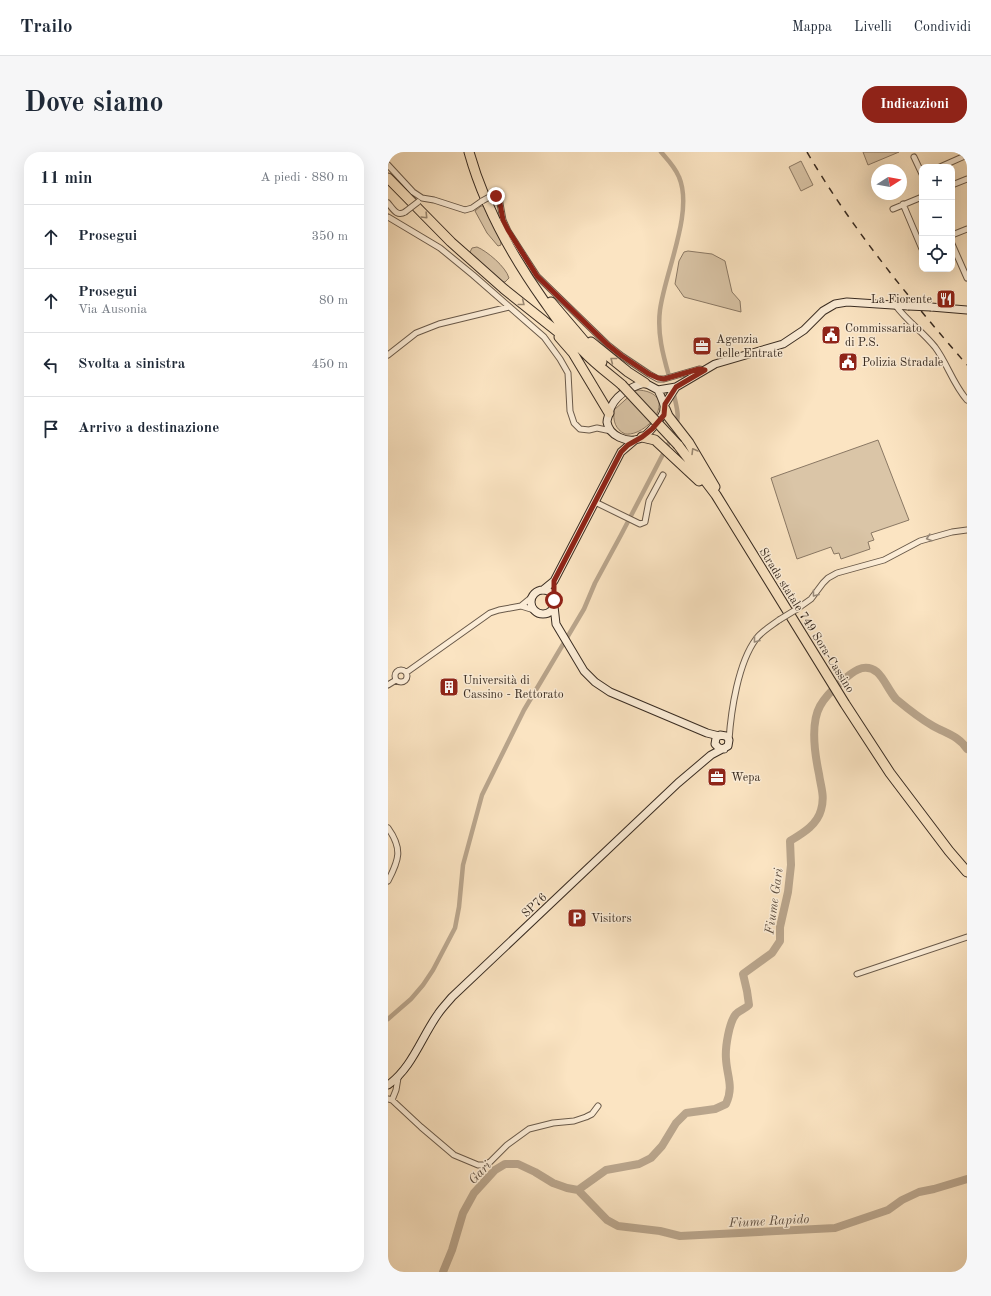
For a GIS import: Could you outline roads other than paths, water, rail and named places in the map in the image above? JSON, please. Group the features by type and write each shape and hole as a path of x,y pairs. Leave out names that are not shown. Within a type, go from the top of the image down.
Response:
{"highway":[{"name":"Strada statale 749 Sora-Cassino","path":"470,153 481,186 508,247 563,328 583,352 622,385"},
{"path":"388,178 451,242 504,290 583,352"},
{"name":"Strada statale 749 Sora-Cassino","path":"502,232 544,294 622,385 678,445 716,495 845,704 890,773 949,851 967,872"},
{"path":"552,303 600,350 645,383"},
{"path":"538,316 573,353 609,415"},
{"path":"665,407 670,419 685,438 717,490 733,522"},
{"path":"639,438 654,440 659,444 699,481 733,522"}],"street":[{"path":"947,164 967,155"},
{"path":"914,157 919,168"},
{"path":"388,165 420,200"},
{"path":"955,184 967,179"},
{"path":"388,203 398,214 405,212 420,200 434,200 465,210 472,208 493,196 496,196 499,198 503,220 508,230 537,276 608,345 649,374 658,378 664,379 699,369 705,370"},
{"path":"893,209 919,198"},
{"path":"903,204 919,241"},
{"path":"388,217 440,248 544,337 568,373 570,411 574,423 580,428 589,430 597,428 613,432 624,440 639,438"},
{"path":"955,234 967,229"},
{"path":"955,251 967,278"},
{"path":"621,452 619,442 608,422 610,408 617,397 634,386 645,383 658,390 676,387 724,361 783,344 804,330 823,311 835,304 847,302 967,310"},
{"path":"388,355 416,333 439,324 508,306"},
{"path":"896,306 934,346 943,358 957,385 967,400"},
{"path":"521,606 536,592 543,590 554,581 621,452 652,429 664,415 665,407 676,387"},
{"path":"658,390 665,407"},
{"path":"597,428 609,415"},
{"path":"595,502 642,524 645,522 649,501 663,474"},
{"path":"718,739 719,748 724,749 728,746 730,727 742,667 747,652 756,638 766,629 811,599 823,583 836,573 884,560 920,541 952,532 967,530"},
{"path":"554,581 556,624"},
{"path":"543,590 549,592 554,597"},
{"path":"532,597 531,604 534,610"},
{"path":"406,672 490,613 521,606 542,614 556,624 584,671 595,682 610,692 718,739 726,736 729,740"},
{"path":"542,614 549,612 554,606"},
{"path":"396,680 395,674 397,671 403,670 406,672"},
{"path":"388,685 396,680 400,682 406,681 408,677 406,672"},
{"path":"711,756 718,739 730,727"},
{"name":"SP76","path":"388,1085 398,1078 410,1062 438,1014 452,997 678,783 711,756 724,749"},
{"path":"388,828 394,837 398,850 397,864 388,881"},
{"path":"857,974 967,937"},
{"path":"398,1078 396,1090 390,1100 454,1155 478,1165 484,1165 490,1162 507,1145 529,1129 553,1123 574,1121 592,1114 598,1106"}],"waterway":[{"path":"661,152 677,173 683,191 681,224 663,295 659,319 661,344 669,376"},
{"path":"388,1019 411,999 423,985 433,970 455,928 459,907 463,865 482,795 524,710 584,609 595,583 675,431 678,417 674,395"},
{"name":"Fiume Gari","path":"578,1190 606,1170 639,1164 651,1158 662,1146 676,1123 686,1113 715,1109 726,1104 730,1092 726,1054 729,1029 736,1014 749,1005 743,974 772,953 780,941 780,927 788,892 791,865 790,841 813,824 821,810 823,796 816,758 814,730 817,713 820,706 829,694 848,676 857,670 862,668 872,669 880,675 896,699 909,710 933,726 956,738 967,749"},
{"name":"Gari","path":"443,1272 452,1250 463,1213 474,1193 495,1170 505,1164 518,1164 553,1183 578,1190"},
{"name":"Fiume Rapido","path":"578,1190 607,1220 618,1226 660,1231 680,1236 835,1228 888,1210 902,1200 919,1192 967,1179"}],"railway":[{"path":"807,152 824,181 862,236 967,365"}],"place":[{"name":"La Fiorente","path":"946,299"},
{"name":"Commissariato di P.S.","path":"831,335"},
{"name":"Agenzia delle Entrate","path":"702,346"},
{"name":"Polizia Stradale","path":"848,362"},
{"name":"Università di Cassino - Rettorato","path":"449,687"},
{"name":"Wepa","path":"717,777"},
{"name":"Visitors","path":"577,918"}]}
